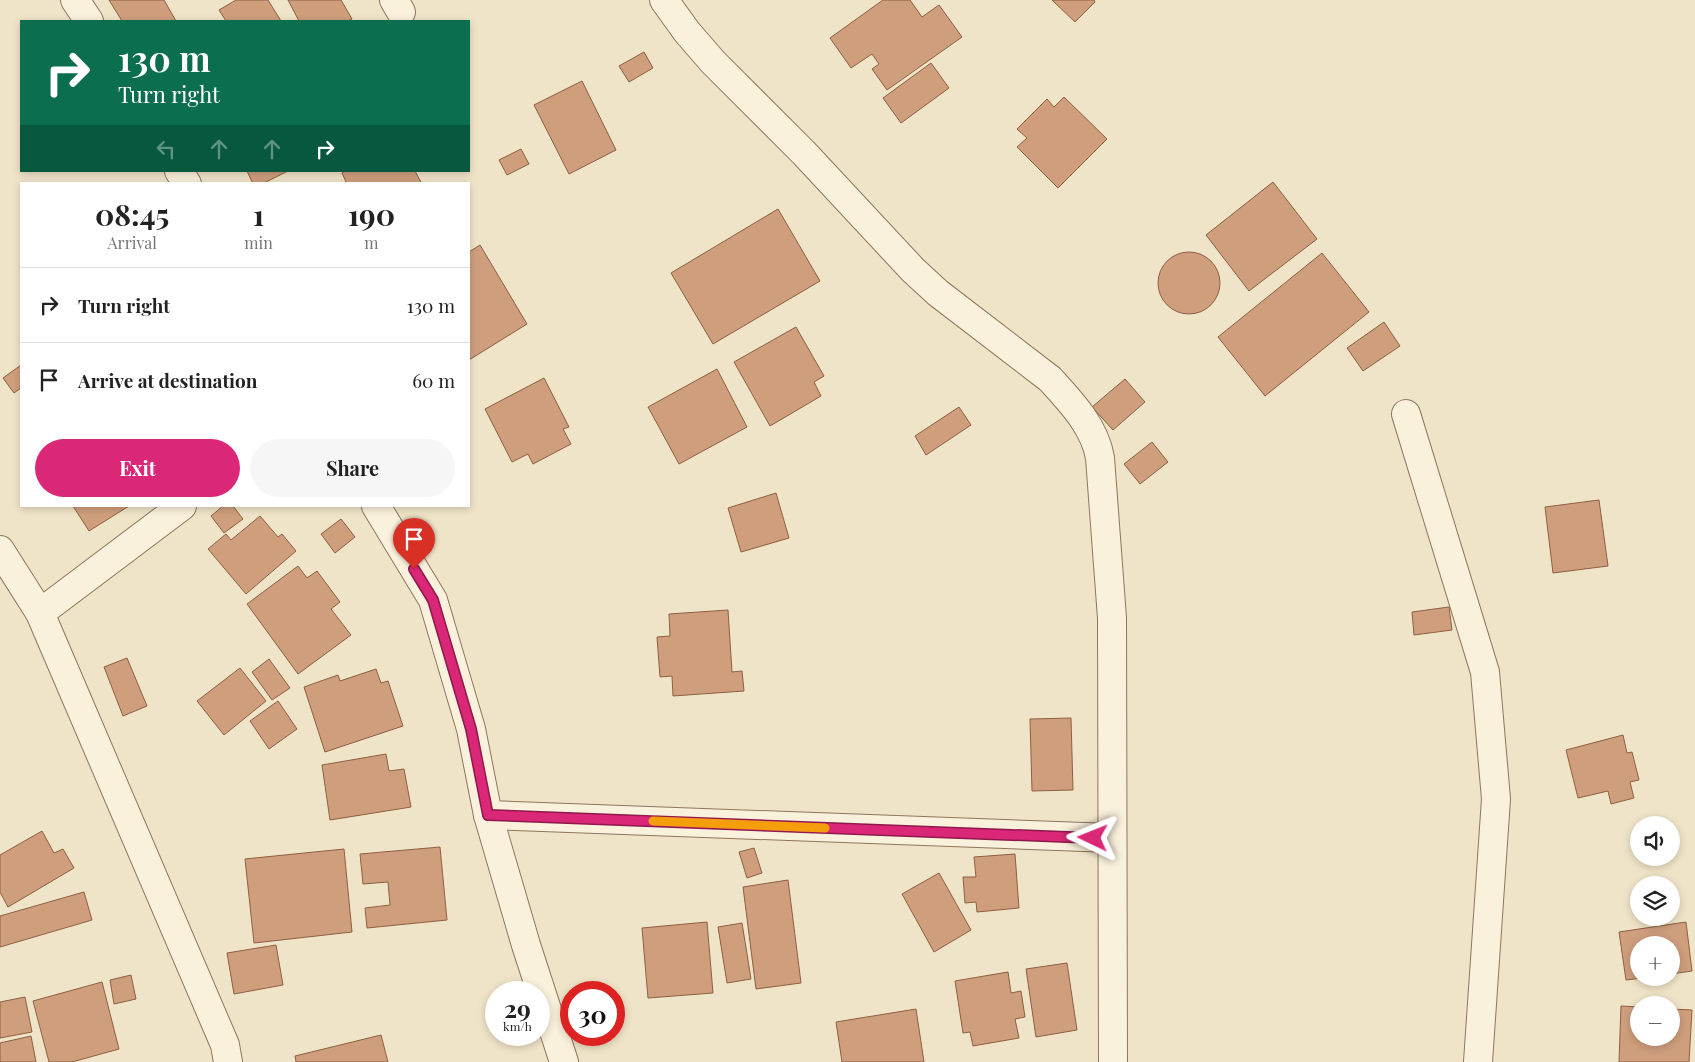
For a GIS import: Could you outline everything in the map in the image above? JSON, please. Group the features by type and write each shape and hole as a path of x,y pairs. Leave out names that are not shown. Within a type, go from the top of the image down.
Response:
{"street":[{"path":"76,0 88,20"},
{"path":"664,0 687,32 713,62 804,153 913,270 938,293 1050,379 1064,394 1096,439 1100,458 1112,618 1113,1062"},
{"path":"1406,414 1485,672 1496,799 1478,1062"},
{"path":"40,613 181,507"},
{"path":"377,507 433,600 471,729 488,815 526,945 564,1062"},
{"path":"0,550 40,613 225,1045 228,1062"},
{"path":"488,815 1112,838"}],"building":[{"path":"109,0 164,0 175,20 121,20"},
{"path":"236,0 268,0 280,20 225,20 219,10"},
{"path":"288,0 341,0 352,19 350,20 298,20"},
{"path":"883,0 910,0 922,17 939,5 962,37 887,90 872,69 879,64 872,54 851,68 830,38"},
{"path":"1052,0 1094,0 1095,2 1075,22"},
{"path":"644,52 653,68 629,82 619,66"},
{"path":"931,63 949,88 901,123 883,98"},
{"path":"582,81 616,150 569,174 534,105"},
{"path":"1064,97 1107,139 1058,188 1017,147 1027,138 1017,129 1047,99 1054,107"},
{"path":"521,149 529,164 507,175 499,160"},
{"path":"247,172 286,172 266,182 252,182"},
{"path":"416,172 421,182 346,182 342,173"},
{"path":"1273,182 1317,239 1249,291 1206,235"},
{"path":"778,209 820,281 713,344 671,273"},
{"path":"480,245 527,324 470,359 470,251"},
{"path":"1183,252 1195,252 1211,261 1218,271 1220,283 1218,295 1211,305 1195,314 1183,314 1172,309 1163,300 1158,289 1158,277 1163,266 1172,257"},
{"path":"1322,253 1369,312 1265,396 1218,337"},
{"path":"1384,322 1400,346 1363,371 1347,348"},
{"path":"796,327 824,376 814,382 821,396 770,426 734,362"},
{"path":"20,366 20,389 14,393 3,378"},
{"path":"717,369 747,427 679,464 648,407"},
{"path":"544,378 569,427 563,429 571,444 533,464 528,454 512,462 485,409"},
{"path":"1125,379 1145,402 1113,430 1092,407"},
{"path":"959,407 971,425 926,455 915,436"},
{"path":"1152,442 1168,462 1140,484 1124,464"},
{"path":"776,493 789,538 741,552 728,508"},
{"path":"1599,500 1608,566 1553,573 1545,507"},
{"path":"74,507 127,507 89,531"},
{"path":"222,507 234,507 243,519 224,533 211,516"},
{"path":"260,516 278,537 282,534 296,551 246,594 208,549 226,534 231,540"},
{"path":"341,519 355,537 335,553 321,534"},
{"path":"298,566 307,578 317,571 340,602 331,609 351,635 298,674 247,604"},
{"path":"1449,607 1452,630 1414,635 1412,612"},
{"path":"728,610 732,672 742,671 744,691 673,696 672,676 660,677 657,637 670,636 669,614"},
{"path":"127,658 147,706 123,716 104,667"},
{"path":"269,659 290,688 272,700 252,672"},
{"path":"240,668 266,701 224,735 197,701"},
{"path":"376,669 381,683 388,681 403,726 325,752 304,687 338,675 340,681"},
{"path":"278,701 297,729 269,749 250,721"},
{"path":"1071,718 1073,790 1032,791 1030,719"},
{"path":"1623,735 1627,753 1632,752 1639,780 1630,782 1634,798 1611,804 1608,791 1578,798 1566,750"},
{"path":"386,754 389,771 404,769 411,807 330,820 322,765"},
{"path":"42,831 54,853 63,849 74,868 8,907 0,892 0,855"},
{"path":"440,847 447,920 367,928 365,908 390,905 388,882 363,884 360,854"},
{"path":"754,848 762,873 747,878 739,852"},
{"path":"344,849 352,932 254,943 245,859"},
{"path":"1015,854 1019,908 977,912 976,902 965,903 963,877 976,877 974,857"},
{"path":"939,873 971,930 934,952 902,894"},
{"path":"788,880 801,983 756,989 743,887"},
{"path":"84,892 92,920 0,947 0,916"},
{"path":"707,922 713,993 648,998 642,928"},
{"path":"1686,922 1692,971 1680,973 1680,936 1630,936 1630,980 1626,980 1619,932 1659,926 1680,926 1680,923"},
{"path":"742,923 751,979 727,983 718,927"},
{"path":"276,945 283,985 234,994 227,953"},
{"path":"1067,963 1077,1030 1036,1037 1026,969"},
{"path":"1008,972 1011,993 1021,991 1025,1017 1015,1019 1019,1038 973,1046 970,1032 963,1033 955,981"},
{"path":"131,975 136,999 114,1004 110,980"},
{"path":"102,982 119,1049 72,1062 49,1062 33,1001"},
{"path":"25,997 32,1032 0,1038 0,1002"},
{"path":"1621,1006 1630,1006 1630,1046 1680,1046 1680,1009 1692,1010 1689,1062 1619,1062"},
{"path":"916,1009 924,1062 842,1062 836,1022"},
{"path":"381,1035 388,1062 296,1062 295,1056"},
{"path":"31,1036 36,1062 0,1062 0,1043"}],"slow traffic":[{"path":"653,821 825,828"}],"route":[{"path":"414,569 433,600 471,729 488,815 1093,838"}]}
